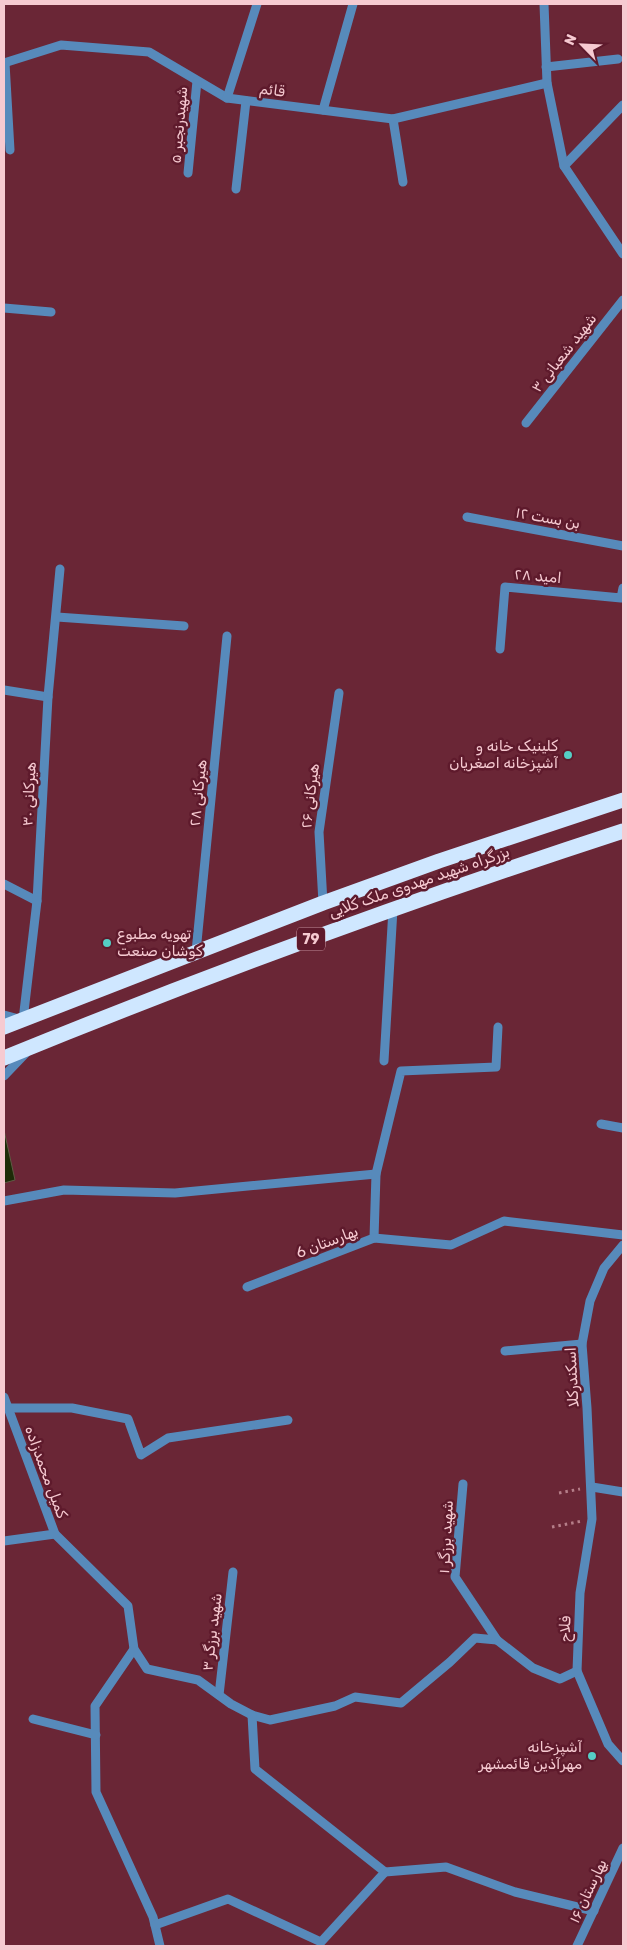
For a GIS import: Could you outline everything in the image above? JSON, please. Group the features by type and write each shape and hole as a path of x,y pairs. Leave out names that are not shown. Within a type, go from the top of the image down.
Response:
{"highway":[{"name":"بزرگراه شهید مهدوی ملک کلایی","path":"4,1027 323,903 448,858 623,800"},
{"name":"بزرگراه شهید مهدوی ملک کلایی","path":"4,1058 393,909 623,831"}],"street":[{"path":"227,98 257,4"},
{"path":"323,110 353,4"},
{"path":"544,4 547,83 564,166 623,254"},
{"name":"قائم","path":"4,63 62,45 149,52 227,98 393,119 547,83"},
{"path":"546,67 618,59"},
{"path":"4,63 10,150"},
{"name":"شهیدرنجبر ۵","path":"188,173 197,80"},
{"path":"236,188 246,101"},
{"path":"564,166 623,105"},
{"path":"393,119 403,182"},
{"name":"شهید شعبانی ۳","path":"526,423 623,300"},
{"path":"4,308 51,312"},
{"name":"بن بست ۱۲","path":"467,517 623,546"},
{"name":"هیرکانی ۳۰","path":"23,1020 37,900 48,697 60,570"},
{"name":"امید ۲۸","path":"500,649 505,587 621,598 623,588"},
{"path":"57,617 184,626"},
{"name":"هیرکانی ۲۸","path":"196,952 227,636"},
{"path":"4,690 48,697"},
{"name":"هیرکانی ۲۶","path":"323,903 319,832 339,693"},
{"path":"4,884 37,900"},
{"path":"384,1061 393,909"},
{"path":"4,1015 23,1020"},
{"path":"374,1238 376,1174 401,1071 496,1067 498,1027"},
{"path":"4,1076 31,1047"},
{"path":"601,1124 623,1128"},
{"path":"4,1201 64,1190 175,1193 376,1174"},
{"name":"بهارستان 6","path":"247,1287 374,1238 451,1245 504,1221 623,1235"},
{"name":"اسکندرکلا","path":"592,1487 582,1344 590,1301 604,1268 623,1245"},
{"path":"505,1351 582,1344"},
{"name":"کمیل محمدزاده","path":"4,1397 55,1534 128,1606 134,1649 147,1669 198,1680 231,1704 252,1715 270,1720 335,1706 355,1696 401,1703 450,1662 475,1638 497,1640"},
{"path":"8,1408 72,1408 128,1419 141,1455 168,1438 288,1420"},
{"name":"شهید برزگر ۱","path":"463,1484 455,1577 497,1640 533,1668 560,1679 577,1671"},
{"path":"592,1487 623,1492"},
{"name":"فلاح","path":"592,1487 592,1519 580,1593 577,1671 608,1744 623,1761"},
{"path":"4,1541 55,1534"},
{"name":"شهید برزگر ۳","path":"219,1695 233,1572"},
{"path":"134,1649 95,1706 96,1792 154,1917 160,1946"},
{"path":"252,1715 255,1769 385,1872"},
{"path":"33,1719 96,1735"},
{"name":"بهارستان ۱۶","path":"577,1946 623,1848"},
{"path":"155,1925 228,1899 321,1942 385,1872 446,1867 515,1892 594,1911"}],"path":[{"path":"559,1492 592,1487"},
{"path":"552,1527 592,1519"}],"shaded area":[{"path":"4,1130 15,1180 4,1183"}],"place":[{"name":"کلینیک خانه و آشپزخانه اصغریان","path":"568,755"},
{"name":"تهویه مطبوع کوشان صنعت","path":"107,943"},
{"name":"آشپزخانه مهرآذین قائمشهر","path":"592,1756"}]}
